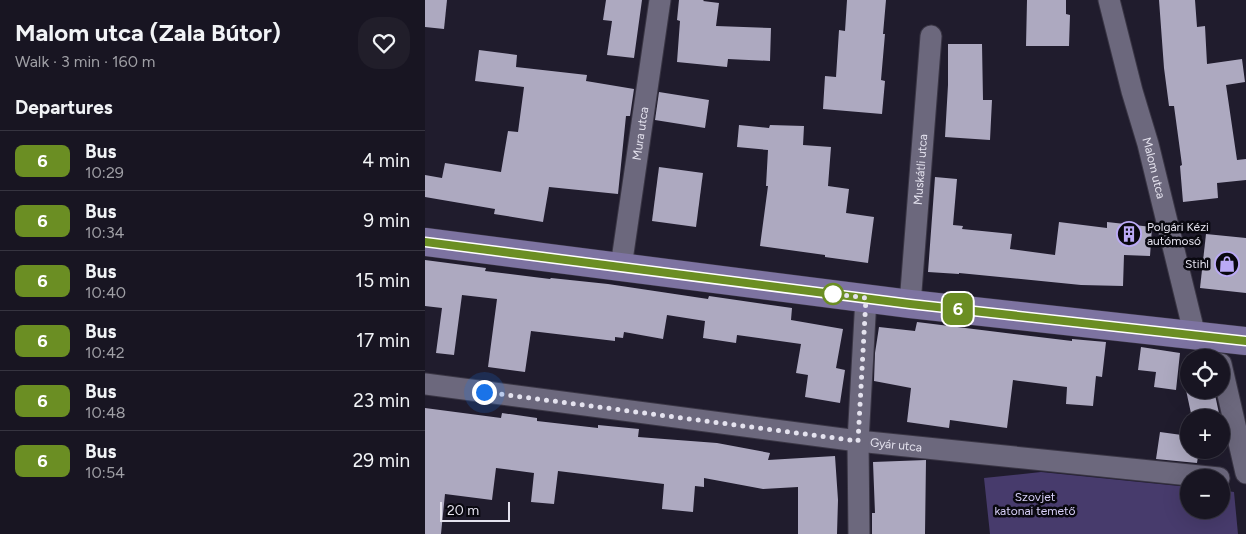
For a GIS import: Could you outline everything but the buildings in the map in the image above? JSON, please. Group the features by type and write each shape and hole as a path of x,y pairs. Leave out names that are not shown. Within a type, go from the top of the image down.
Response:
{"main road":[{"path":"425,242 1210,344 1246,341"}],"street":[{"name":"Mura utca","path":"621,267 660,0"},
{"name":"Malom utca","path":"1109,0 1132,91 1210,344"},
{"name":"Muskátli utca","path":"910,304 931,36"},
{"path":"859,534 858,441 866,298"},
{"name":"Gyár utca","path":"425,384 858,441 1180,474"},
{"path":"1229,399 1246,473"},
{"name":"Gyár utca","path":"1230,479 1246,480"}],"green space":[{"name":"Szovjet katonai temető","path":"1041,472 1180,486 1180,519 1230,519 1230,491 1234,492 1238,534 990,534 984,478"}],"bus line":[{"name":"6","path":"425,242 910,304 1246,341"}],"place":[{"name":"Polgári Kézi autómosó","path":"1129,234"},
{"name":"Stihl","path":"1227,264"}],"route":[{"path":"484,392 858,441 866,298 829,293 833,294"}]}
